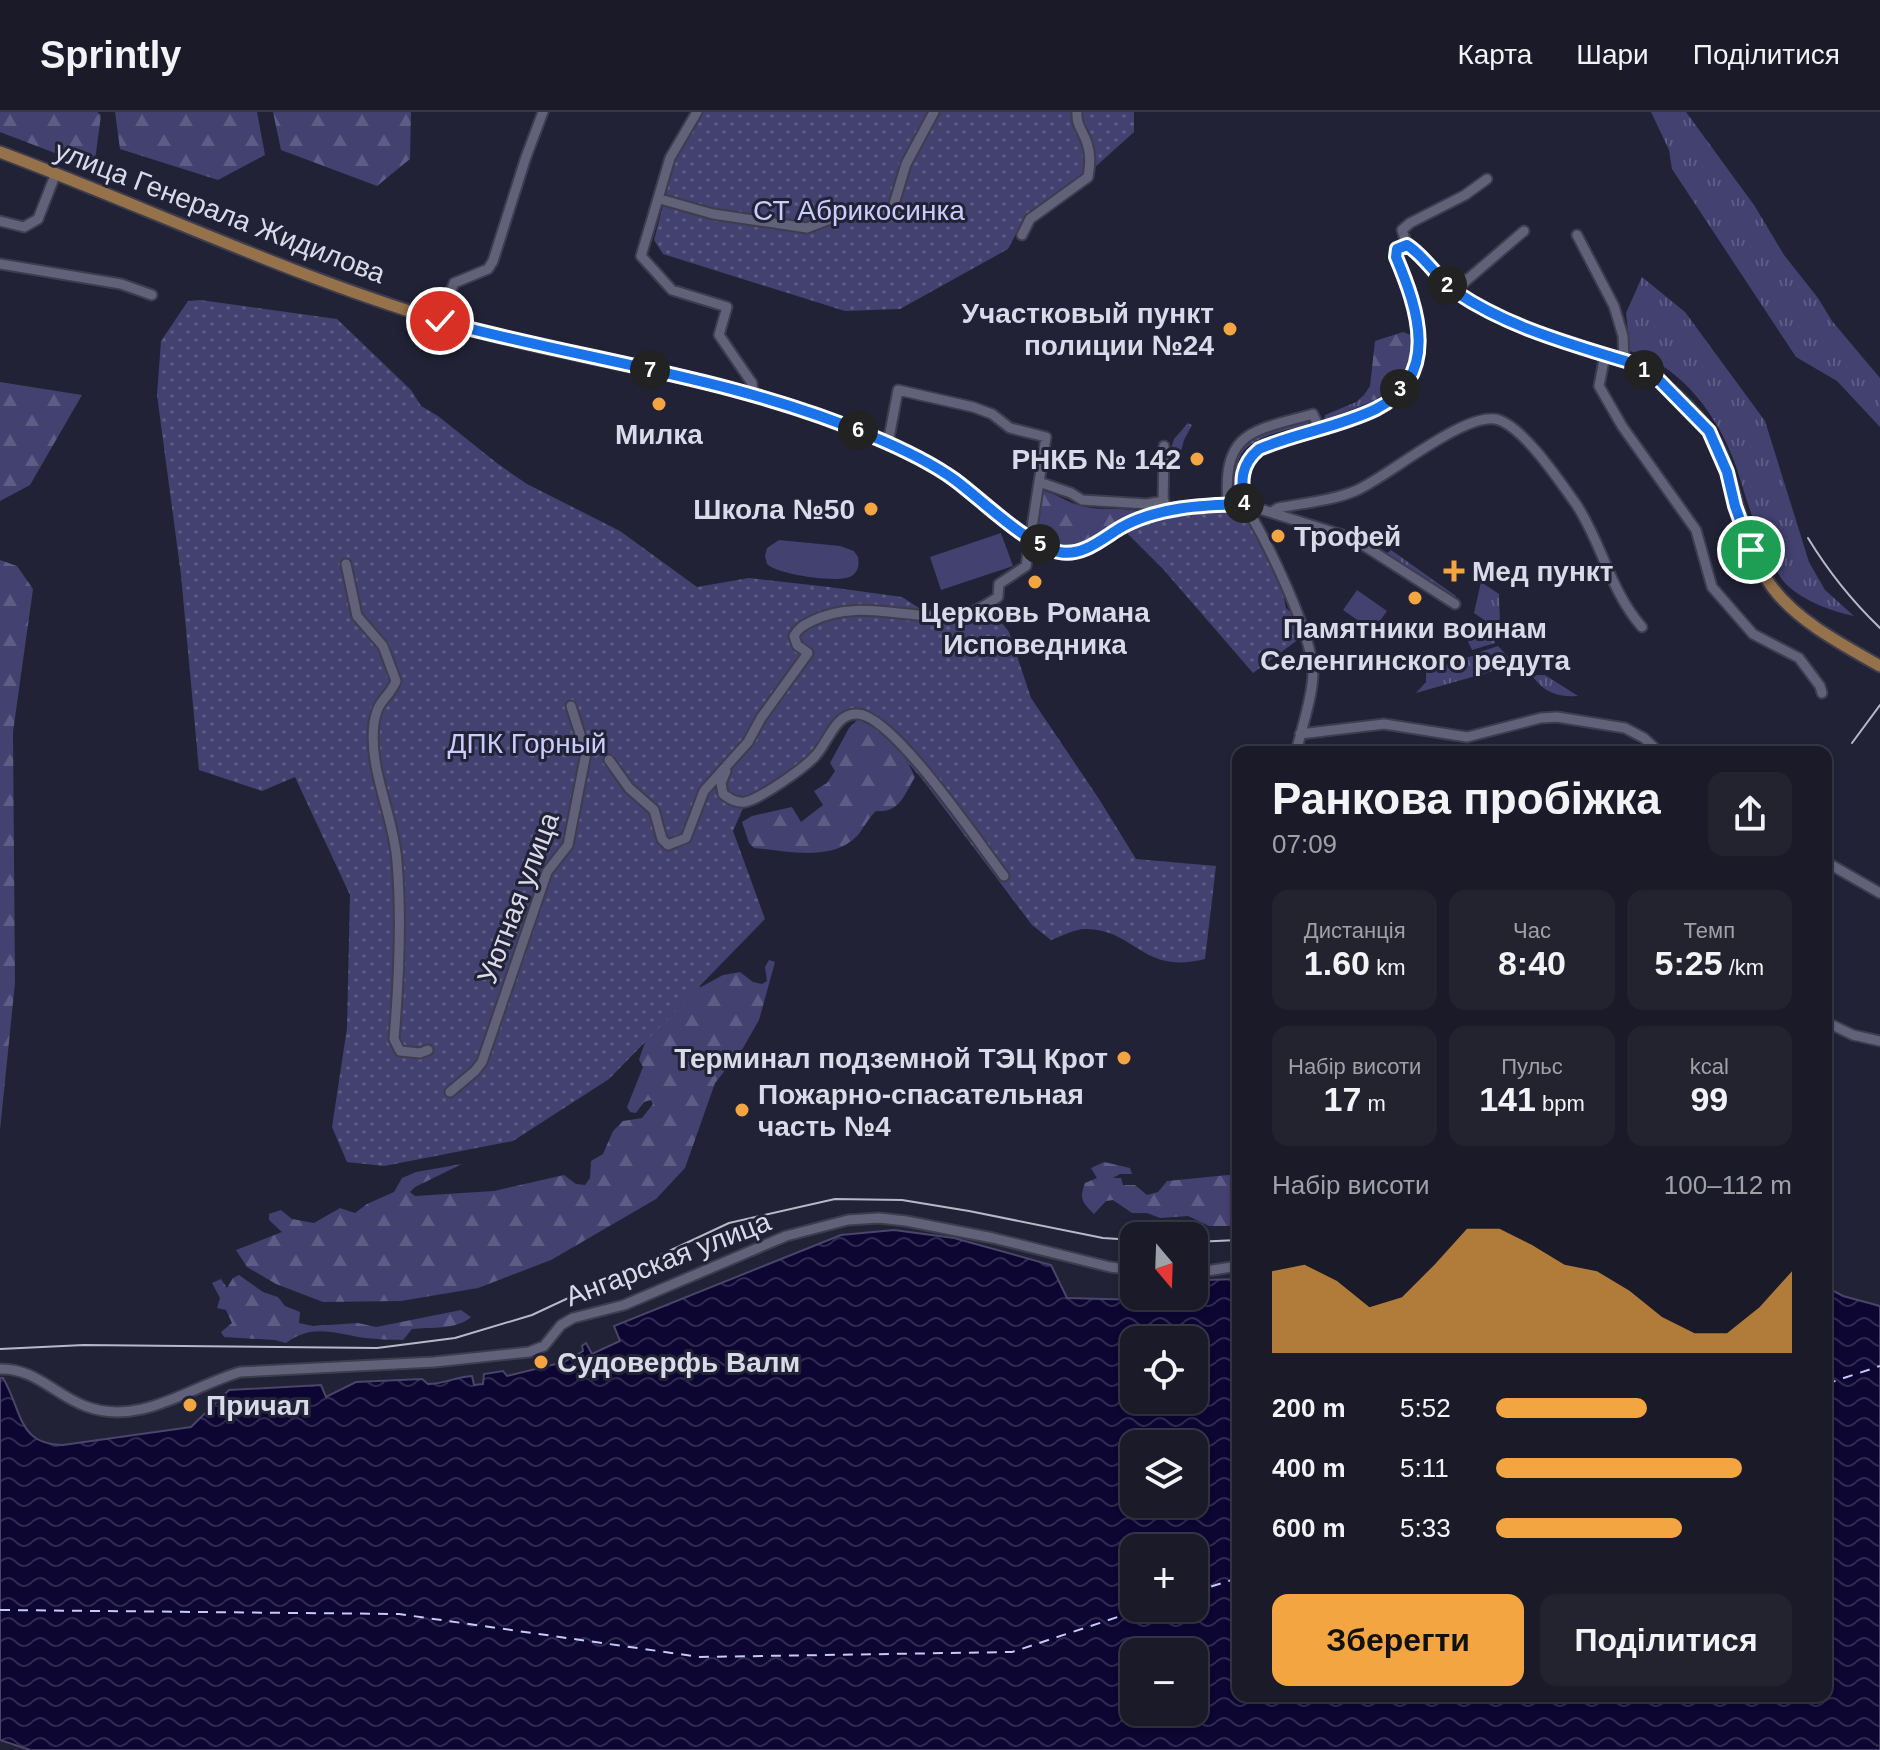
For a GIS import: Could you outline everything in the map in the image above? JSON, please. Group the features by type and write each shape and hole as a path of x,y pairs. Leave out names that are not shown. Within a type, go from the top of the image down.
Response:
{"main road":[{"name":"улица Генерала Жидилова","path":"0,152 373,299 440,321 753,394 834,420 936,467 1030,538 1058,552 1088,548 1163,506 1244,504"},
{"path":"1244,504 1244,467 1249,457 1259,449 1375,409 1395,396 1411,375 1418,360 1420,337 1415,309 1396,257 1402,247 1416,251 1441,281 1490,314 1635,364 1656,377 1709,431 1724,463 1751,550 1771,586 1792,609 1880,666"}],"street":[{"path":"440,321 454,283 488,269 493,261 543,112"},
{"path":"697,112 670,158 641,256 672,290 727,307 719,335 752,383 753,394"},
{"path":"660,199 713,214 807,228 846,213 891,214 906,164 934,112"},
{"path":"1022,235 1030,219 1088,177 1091,161 1087,142 1078,126 1077,112"},
{"path":"0,221 24,227 38,219 56,173"},
{"path":"1402,247 1402,230 1410,223 1453,202 1487,179"},
{"path":"1454,291 1524,231"},
{"path":"1577,235 1614,306 1623,336 1624,360"},
{"path":"0,264 121,284 152,295"},
{"path":"1605,355 1599,386 1622,426 1696,530 1712,587 1753,634 1799,658 1822,693"},
{"path":"609,760 629,788 654,810 662,839 668,845 686,838 704,791 748,742 761,718 808,653 797,645 794,636 797,629 843,610 941,615 977,611 998,597 999,584 1026,566 1046,437 1010,428 992,414 973,407 898,390 888,443"},
{"path":"1228,504 1228,464 1243,438 1266,427 1313,414 1319,428"},
{"path":"1272,512 1358,490 1423,448 1476,420 1496,419 1522,436 1577,507 1610,578 1642,627"},
{"path":"1039,482 1082,500 1163,506 1164,446"},
{"path":"1244,504 1352,538 1455,604"},
{"path":"1244,504 1269,549 1309,649 1313,675 1297,746"},
{"path":"346,564 357,616 383,646 396,681 378,704 373,738 397,862 401,926 394,1039 400,1051 420,1053 428,1050"},
{"name":"Уютная улица","path":"450,1092 482,1062 547,872 568,845 586,753 571,706"},
{"path":"728,764 721,783 723,794 734,802 747,802 770,791 815,757 839,722 848,715 856,713 865,716 885,729 917,762 1004,876"},
{"path":"1300,734 1384,724 1467,737 1541,718 1557,717 1625,728 1653,746"},
{"path":"1832,865 1880,893"},
{"path":"1832,1025 1853,1035 1880,1041"},
{"name":"Ангарская улица","path":"0,1369 13,1369 43,1380 84,1406 114,1413 141,1411 215,1379 240,1372 434,1362 529,1352 544,1346 561,1325 573,1318 624,1305 786,1236 848,1220 879,1218 906,1221 1120,1268"},
{"path":"1208,1271 1232,1267"}],"green space":[{"path":"0,112 97,112 101,115 94,168 0,132"},
{"path":"115,112 257,112 265,155 218,180 120,149"},
{"path":"273,112 411,112 410,159 377,186 281,150"},
{"name":"СТ Абрикосинка","path":"701,112 1134,112 1134,132 1053,205 1018,230 1008,249 900,309 845,311 663,254 654,240 679,144"},
{"path":"1651,112 1686,112 1754,205 1784,255 1832,321 1880,378 1880,427 1837,381 1796,357 1672,169 1669,150"},
{"path":"1642,277 1685,312 1765,421 1809,562 1825,590 1854,616 1811,601 1784,582 1763,544 1730,450 1710,414 1683,382 1667,369 1630,351 1626,313"},
{"name":"ДПК Горный","path":"200,300 337,319 411,390 421,406 498,464 527,484 620,531 697,587 749,578 829,587 902,597 933,617 966,617 997,607 998,618 1009,632 1031,698 1136,859 1216,866 1205,959 1167,961 1153,957 1104,931 1083,929 1051,940 1032,925 922,779 890,742 857,715 840,722 816,759 744,806 733,831 765,919 609,1079 513,1141 384,1166 347,1162 332,1127 347,1028 350,895 295,777 262,791 199,770 181,575 157,395 161,341 188,301"},
{"path":"1403,332 1411,335 1408,365 1397,381 1374,401 1364,395 1370,386 1375,341"},
{"path":"0,382 82,395 30,485 0,501"},
{"path":"1364,395 1374,401 1324,420 1325,415 1356,402"},
{"path":"1311,419 1307,426 1268,435 1243,451 1237,471 1237,494 1230,489 1229,472 1241,444 1267,431"},
{"path":"1188,423 1192,425 1179,458 1169,455 1174,439"},
{"path":"1040,490 1081,506 1139,511 1139,516 1073,551 1040,540 1033,531"},
{"path":"1237,510 1251,519 1282,589 1286,608 1294,615 1303,636 1253,673 1163,569 1126,532 1159,519"},
{"path":"1001,533 1013,566 941,590 930,557"},
{"path":"779,540 840,546 854,551 858,557 857,569 847,578 836,579 809,577 773,568 767,564 765,556 767,548"},
{"path":"1391,550 1456,596 1456,598 1386,554"},
{"path":"0,560 17,566 33,589 13,732 15,983 0,1130"},
{"path":"1481,582 1499,594 1500,626 1496,628 1474,613"},
{"path":"1357,590 1387,611 1373,631 1343,610"},
{"path":"1471,620 1495,636 1495,643 1472,650 1463,631"},
{"path":"1498,646 1511,660 1532,661 1500,671 1495,655 1474,654"},
{"path":"1472,656 1485,657 1493,671 1416,693 1426,682 1426,671"},
{"path":"1545,675 1578,696 1558,695 1547,690 1533,677"},
{"path":"858,719 892,742 910,767 915,777 900,802 891,809 876,811 857,836 835,849 808,853 754,848 749,843 742,822 752,816 792,807 801,822 823,805 814,791 827,783 835,771 830,763 849,728"},
{"path":"769,960 775,962 759,1020 743,1048 715,1083 685,1168 656,1199 551,1260 478,1288 401,1301 323,1302 276,1284 247,1267 236,1250 282,1232 269,1220 269,1214 281,1210 292,1219 314,1223 340,1208 355,1213 394,1192 402,1178 416,1172 462,1164 415,1187 410,1192 415,1196 494,1191 564,1175 576,1184 585,1185 590,1178 591,1161 603,1154 613,1131 623,1121 642,1118 653,1104 651,1100 644,1102 636,1113 630,1112 627,1107 643,1067 639,1060 644,1046 664,1009 688,982 701,987 723,975 740,972 753,982 762,984 767,981 765,967"},
{"path":"1104,1162 1130,1168 1132,1174 1120,1174 1113,1178 1121,1178 1123,1185 1135,1185 1147,1195 1158,1192 1167,1181 1232,1175 1232,1226 1209,1226 1208,1222 1188,1216 1160,1218 1147,1213 1132,1213 1113,1200 1106,1201 1094,1214 1084,1203 1082,1193 1085,1183 1097,1178 1091,1168"},
{"path":"239,1275 263,1292 278,1297 285,1306 300,1312 299,1323 313,1326 358,1323 376,1327 461,1310 471,1317 451,1326 412,1329 403,1340 325,1332 306,1333 286,1343 224,1337 221,1332 232,1323 226,1310 217,1308 220,1298 212,1283 221,1279 227,1288"}],"water":[{"path":"894,1230 954,1238 1051,1265 1067,1298 1120,1299 1120,1310 1208,1310 1208,1280 1232,1279 1232,1702 1832,1702 1832,1290 1880,1306 1880,1750 30,1750 0,1740 0,1378 3,1378 29,1432 37,1439 63,1445 191,1427 229,1390 321,1385 326,1397 356,1382 422,1379 428,1384 472,1376 474,1385 483,1384 484,1374 503,1371 507,1376 564,1362 583,1351 582,1346 586,1343 592,1354 620,1341 614,1326 841,1235"}],"ferry route":[{"path":"1832,1382 1880,1366"},
{"path":"1208,1588 1232,1580"},
{"path":"0,1610 399,1614 700,1657 1012,1652 1120,1616"}],"railway":[{"path":"1808,538 1841,585 1880,628"},
{"path":"1852,743 1880,705"},
{"path":"0,1349 84,1345 377,1348 455,1338 532,1315 729,1223 835,1199 902,1200 1120,1239"},
{"path":"1208,1241 1232,1240"}],"place":[{"name":"Участковый пункт полиции №24","path":"1230,329"},
{"name":"Милка","path":"659,404"},
{"name":"РНКБ № 142","path":"1197,459"},
{"name":"Школа №50","path":"871,509"},
{"name":"Трофей","path":"1278,536"},
{"name":"Мед пункт","path":"1454,571"},
{"name":"Церковь Романа Исповедника","path":"1035,582"},
{"name":"Памятники воинам Селенгинского редута","path":"1415,598"},
{"name":"Терминал подземной ТЭЦ Крот","path":"1124,1058"},
{"name":"Пожарно-спасательная часть №4","path":"742,1110"},
{"name":"Судоверфь Валм","path":"541,1362"},
{"name":"Причал","path":"190,1405"}],"route":[{"path":"440,321 753,394 834,420 936,467 1035,542 1066,553 1088,548 1147,515 1244,504 1244,467 1249,457 1259,449 1375,409 1395,396 1418,360 1420,337 1415,309 1396,257 1397,249 1407,245 1416,251 1441,281 1490,314 1635,364 1656,377 1709,431 1721,454 1751,550"}]}
